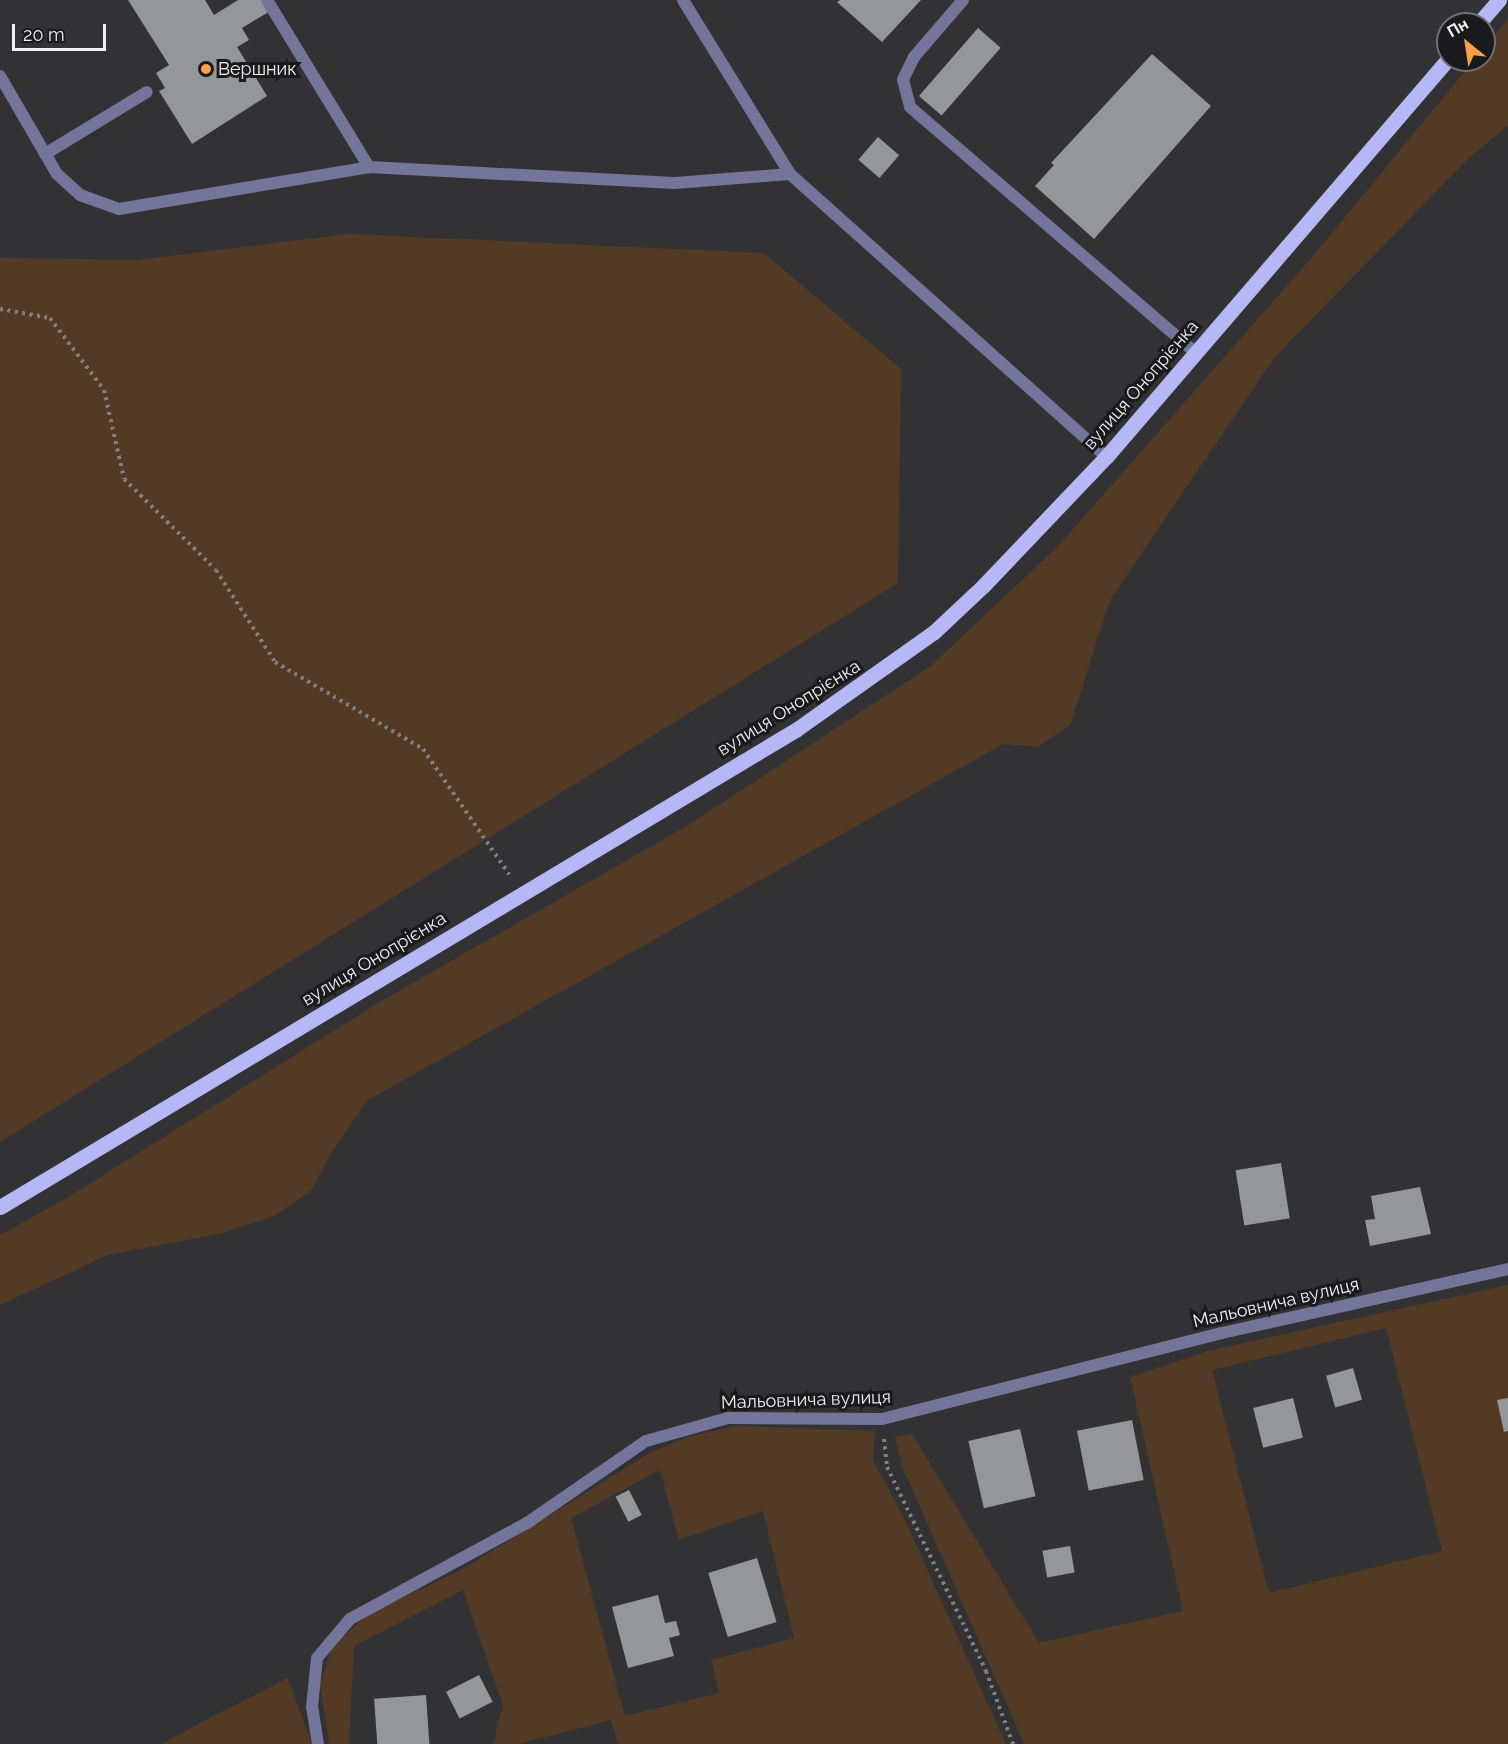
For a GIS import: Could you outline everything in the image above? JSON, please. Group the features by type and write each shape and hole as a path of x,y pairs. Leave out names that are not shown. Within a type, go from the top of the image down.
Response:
{"main road":[{"path":"1488,12 1499,0"},
{"name":"вулиця Онопрієнка","path":"0,1207 797,729 876,676 934,632 983,586 1106,456 1437,72"}],"street":[{"path":"267,0 369,167"},
{"path":"683,0 790,174 1106,456"},
{"path":"963,0 914,57 903,80 910,107 1195,352"},
{"path":"0,76 57,174 80,195 119,209 369,167 675,183 790,174"},
{"path":"45,154 147,92"},
{"name":"Мальовнича вулиця","path":"318,1744 312,1707 317,1658 350,1618 527,1522 646,1441 728,1418 882,1419 1222,1332 1508,1269"}],"path":[{"path":"0,309 50,318 104,390 124,479 216,570 275,662 423,749 522,893"},
{"path":"882,1419 887,1467 986,1671 1013,1744"}],"shaded area":[{"path":"1508,19 1508,125 1467,160 1274,358 1110,600 1070,725 1038,747 1003,744 368,1100 331,1153 311,1191 274,1216 223,1233 108,1255 0,1305 0,1235 65,1199 378,1003 690,824 932,665 1059,545 1313,256 1464,72 1496,72 1496,34"},
{"path":"349,234 764,253 901,369 898,583 0,1142 0,258 136,260"},
{"path":"1508,1285 1508,1744 1024,1744 903,1468 895,1437 912,1434 1039,1643 1183,1611 1130,1377 1208,1351","holes":["1386,1328 1442,1551 1269,1593 1212,1370"]},
{"path":"735,1426 875,1431 873,1461 903,1516 1006,1744 618,1744 611,1720 519,1744 493,1744 503,1705 463,1590 354,1646 349,1744 329,1744 320,1685 332,1647 369,1613 463,1569 648,1454 687,1437","holes":["660,1470 679,1540 763,1511 794,1638 711,1660 719,1693 625,1716 571,1518"]},
{"path":"288,1678 312,1744 162,1744 188,1729"}],"building":[{"name":"Вершник","path":"128,0 205,0 214,15 238,0 266,0 272,10 242,28 249,40 237,47 267,96 192,144 159,91 165,88 156,73 169,65"},
{"path":"840,0 921,0 882,42 837,2"},
{"path":"978,28 1001,48 942,116 919,96"},
{"path":"1152,54 1211,106 1094,239 1035,186 1054,165 1051,163"},
{"path":"878,137 899,155 879,178 858,160"},
{"path":"1281,1163 1290,1218 1244,1226 1236,1170"},
{"path":"1420,1187 1431,1234 1370,1246 1365,1220 1375,1219 1371,1196"},
{"path":"1353,1368 1362,1400 1335,1407 1326,1376"},
{"path":"1293,1398 1303,1438 1263,1448 1253,1408"},
{"path":"1508,1398 1508,1431 1504,1432 1497,1400"},
{"path":"1132,1420 1144,1480 1089,1491 1077,1431"},
{"path":"1020,1429 1036,1496 984,1508 968,1441"},
{"path":"629,1490 642,1515 628,1522 616,1497"},
{"path":"1070,1546 1075,1573 1047,1577 1042,1551"},
{"path":"757,1558 777,1622 728,1637 708,1573"},
{"path":"658,1595 665,1623 676,1621 680,1635 669,1638 674,1656 628,1668 612,1607"},
{"path":"479,1675 493,1702 460,1719 446,1692"},
{"path":"426,1695 429,1744 377,1744 374,1699"}],"place":[{"name":"Вершник","path":"206,69"}]}
